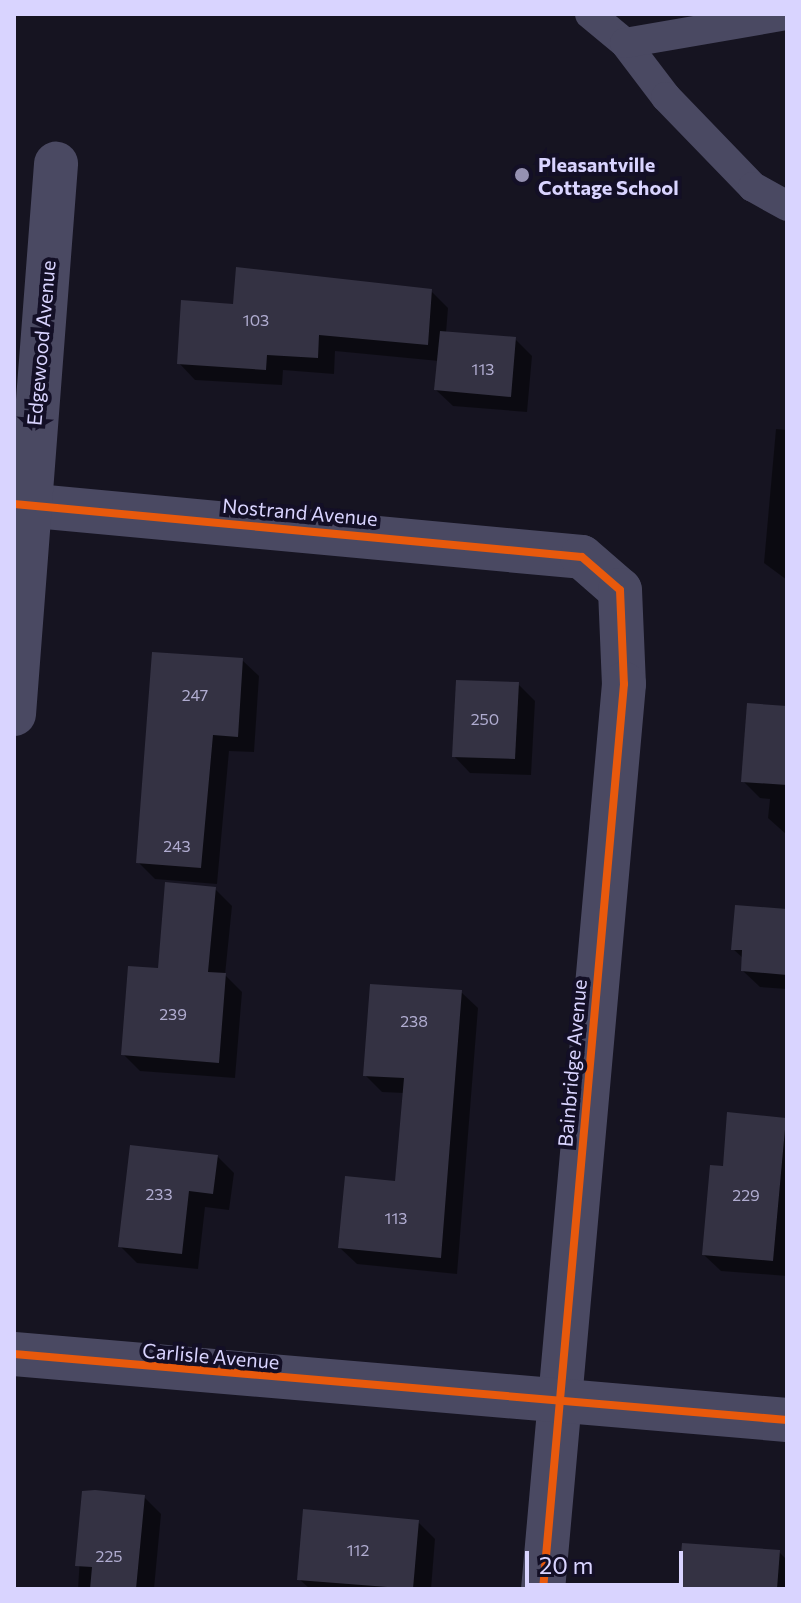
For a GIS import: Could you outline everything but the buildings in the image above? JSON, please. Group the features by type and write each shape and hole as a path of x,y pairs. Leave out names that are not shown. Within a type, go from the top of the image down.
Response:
{"street":[{"name":"Edgewood Avenue","path":"14,714 21,504 56,164"},
{"name":"Nostrand Avenue","path":"21,504 582,557"},
{"name":"Bainbridge Avenue","path":"543,1589 556,1403 624,684 620,590 582,557"},
{"name":"Carlisle Avenue","path":"14,1354 556,1403 787,1420"}],"lane":[{"path":"590,14 625,43 666,97 753,187 787,206"},
{"path":"625,43 787,15"}],"cycle path":[{"path":"14,504 582,557 620,590 624,684 543,1589"},
{"path":"14,1354 787,1420"}],"place":[{"name":"Pleasantville Cottage School","path":"522,175"}]}
